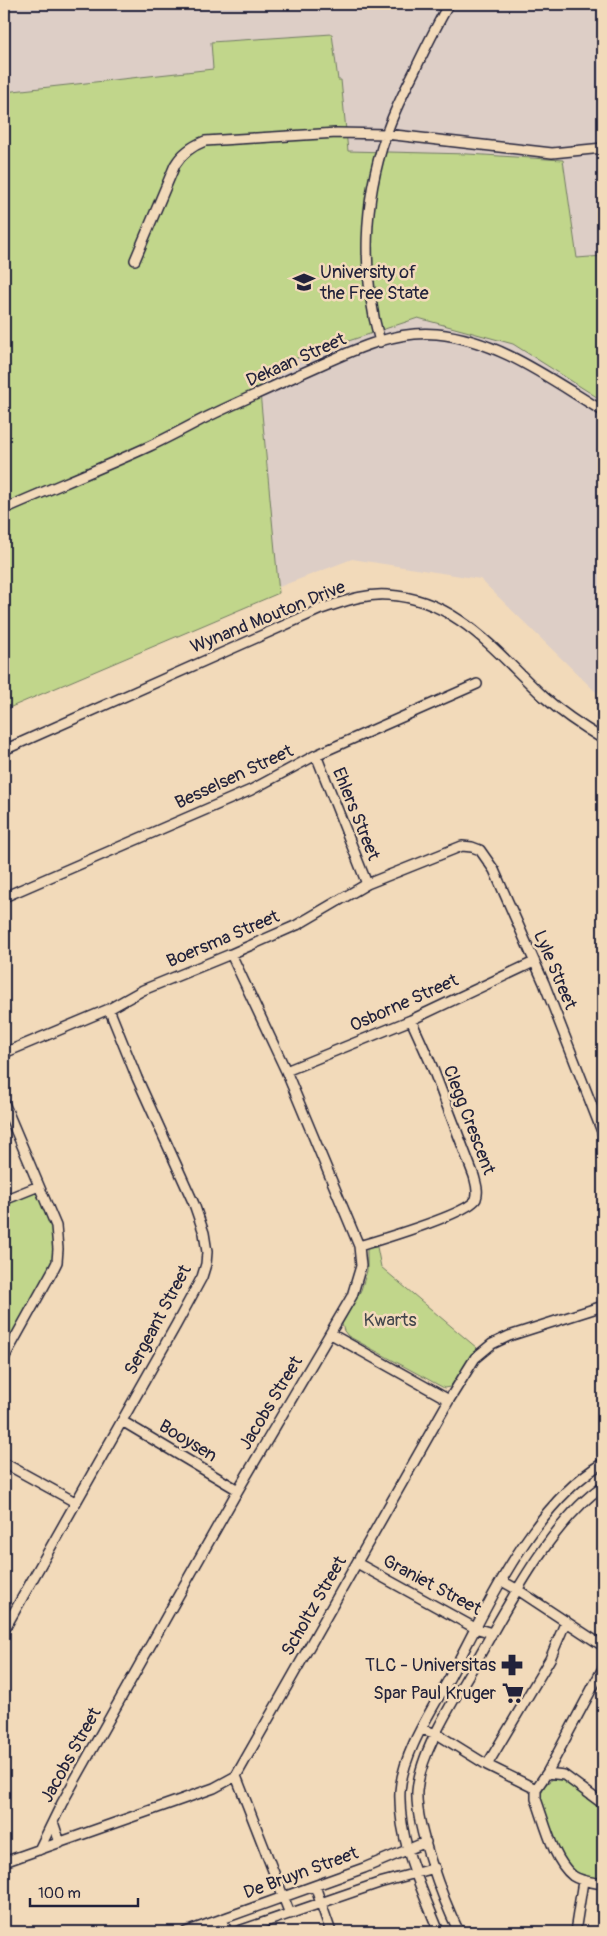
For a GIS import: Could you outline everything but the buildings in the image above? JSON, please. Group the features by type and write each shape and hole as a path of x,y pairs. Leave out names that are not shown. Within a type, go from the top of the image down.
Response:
{"street":[{"path":"380,342 371,308 368,285 367,254 371,194 386,134 433,32 449,4"},
{"path":"135,260 175,165 180,157 205,141 326,133 386,134 552,153 603,148"},
{"name":"Dekaan Street","path":"4,509 151,446 201,420 316,367 380,342 420,333 467,339 489,346 511,356 603,411"},
{"name":"Wynand Mouton Drive","path":"4,750 321,609 365,596 387,595 408,597 426,603 459,619 478,632 546,698 603,739"},
{"name":"Besselsen Street","path":"4,897 251,790 316,755 477,684"},
{"name":"Ehlers Street","path":"316,755 367,884"},
{"name":"Lyle Street","path":"452,850 462,846 472,847 480,850 486,857 577,1063 603,1134"},
{"name":"Boersma Street","path":"4,1052 109,1009 143,990 231,954 297,924 367,884 452,850"},
{"name":"Jacobs Street","path":"39,1850 238,1490 331,1334 352,1296 362,1266 359,1246 286,1070 231,954"},
{"name":"Osborne Street","path":"286,1070 411,1020 534,962"},
{"name":"Sergeant Street","path":"4,1630 202,1277 206,1264 207,1252 204,1233 194,1204 137,1078 109,1009"},
{"name":"Clegg Crescent","path":"359,1246 428,1223 468,1207 475,1200 478,1190 431,1064 411,1020"},
{"path":"4,1103 56,1226 58,1239 57,1262 4,1358"},
{"path":"4,1200 39,1186"},
{"name":"Scholtz Street","path":"236,1776 358,1563 448,1400 475,1358 492,1344 509,1336 603,1306"},
{"path":"331,1334 448,1400"},
{"name":"Booysen","path":"122,1421 238,1490"},
{"path":"4,1463 75,1502"},
{"path":"439,1932 415,1872 401,1824 400,1788 412,1748 475,1628 527,1541 565,1494 603,1463"},
{"path":"459,1932 426,1842 420,1815 417,1790 424,1762 452,1703 540,1555 568,1518 603,1486"},
{"name":"Graniet Street","path":"358,1563 475,1628 492,1634"},
{"path":"502,1582 518,1590 603,1646"},
{"path":"487,1765 550,1659 566,1621"},
{"path":"603,1668 547,1773 536,1789 536,1799 560,1862 582,1881 603,1884"},
{"path":"421,1729 437,1734 487,1765 536,1789"},
{"path":"547,1773 564,1775 603,1804"},
{"path":"4,1862 214,1788 236,1776 290,1914"},
{"path":"53,1822 60,1843"},
{"name":"De Bruyn Street","path":"186,1932 364,1868 426,1842"},
{"name":"De Bruyn Street","path":"236,1932 415,1872 435,1868"},
{"path":"575,1932 582,1881"},
{"path":"315,1886 330,1932"},
{"path":"222,1919 228,1932"}],"shaded area":[{"name":"University of the Free State","path":"4,4 603,4 603,699 480,579 352,559 284,585 4,709"}],"green space":[{"name":"University of the Free State","path":"332,34 338,80 341,80 348,151 468,154 563,160 577,258 603,256 603,401 513,344 418,318 258,371 279,593 4,710 4,92 213,69 211,42"},
{"path":"38,1188 57,1223 58,1258 4,1354 4,1202"},
{"name":"Kwarts","path":"377,1247 381,1267 477,1348 450,1387 444,1388 348,1336 344,1331 342,1324 361,1290 367,1271 367,1248"},
{"path":"558,1777 603,1806 603,1881 577,1874 568,1868 561,1859 541,1801 545,1786"}],"place":[{"name":"University of the Free State","path":"304,282"},
{"name":"TLC - Universitas","path":"512,1665"},
{"name":"Spar Paul Kruger","path":"513,1693"}]}
